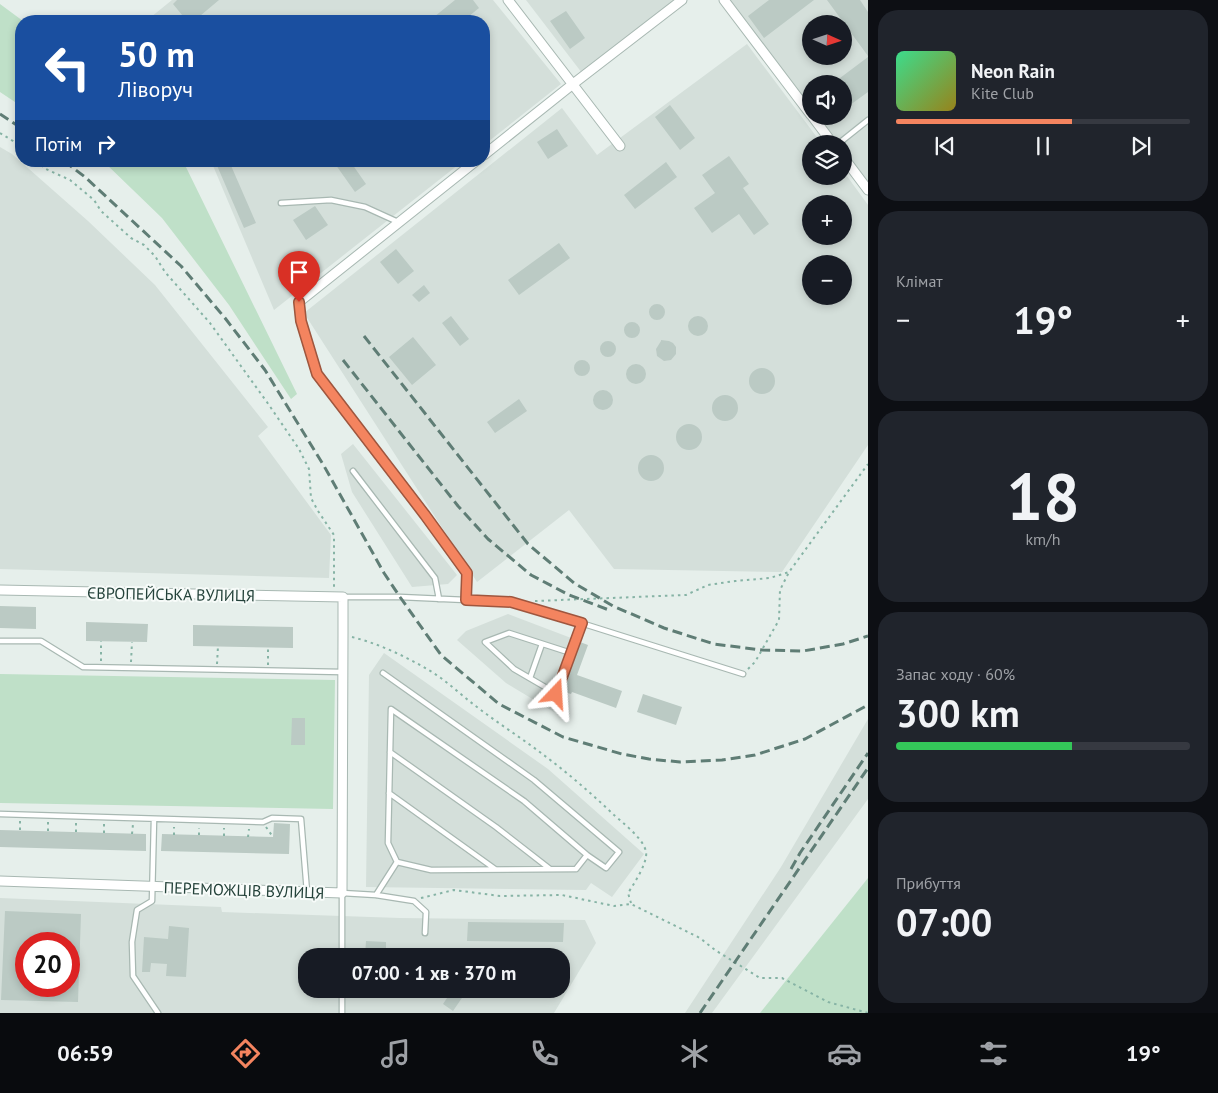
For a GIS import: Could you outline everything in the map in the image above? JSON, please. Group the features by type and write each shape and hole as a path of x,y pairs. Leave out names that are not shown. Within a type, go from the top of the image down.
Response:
{"street":[{"path":"508,0 620,146"},
{"path":"490,150 682,0"},
{"path":"724,0 802,103"},
{"path":"466,600 467,573 317,374 301,321 299,302 469,167"},
{"path":"852,169 868,190"},
{"name":"ЄВРОПЕЙСЬКА ВУЛИЦЯ","path":"0,590 338,597"},
{"name":"ПЕРЕМОЖЦІВ ВУЛИЦЯ","path":"0,881 342,893 342,634 338,597"}],"lane":[{"path":"849,135 868,120"},
{"path":"281,203 331,200 365,208 400,222"},
{"path":"353,471 435,578 439,599"},
{"path":"338,597 400,597 511,602 743,674"},
{"path":"571,653 508,632 485,642 514,669 556,694 582,623"},
{"path":"0,641 41,641 82,667 342,672"},
{"path":"530,678 542,644"},
{"path":"383,673 534,780 619,852 606,868 586,854 524,801 391,709 388,843 397,862"},
{"path":"390,752 496,827 550,869"},
{"path":"389,794 497,869"},
{"path":"0,814 263,822 272,818 301,819 308,892"},
{"path":"154,819 152,901 137,910 132,942 133,976 158,1013"},
{"path":"397,862 431,870 576,869 586,854"},
{"path":"376,895 397,862"},
{"path":"342,948 342,893 376,895 414,901 426,912 425,933"},
{"path":"342,998 342,1013"}],"path":[{"path":"0,133 15,143"},
{"path":"44,167 70,180 94,200 101,211 113,222 131,238 144,245 155,256 165,272 210,323 274,412 299,449 309,469 311,498 334,535 338,597"},
{"path":"743,674 755,662 779,620 780,590 789,572 868,464"},
{"path":"529,601 686,595 708,585 770,578 789,572"},
{"path":"342,634 366,640 388,649 433,673 545,756 627,826 642,843 646,853 644,862 628,893 631,904"},
{"path":"101,641 101,668"},
{"path":"131,668 132,642"},
{"path":"217,670 218,646"},
{"path":"268,647 268,670"},
{"path":"263,822 273,837"},
{"path":"414,901 424,896 454,890 500,896 562,895 614,906 631,904 700,938 715,950 760,978 782,978 828,1002 868,1013"}],"shaded area":[{"path":"172,0 493,0 561,84 490,140 490,15 153,15"},
{"path":"526,0 679,0 582,73"},
{"path":"729,0 868,0 868,183 852,162 852,135 831,135 824,125 852,125 852,75 802,75 802,96"},
{"path":"747,44 802,117 802,125 808,125 815,135 802,135 802,185 852,185 852,183 868,205 868,445 782,572 614,569 569,510 477,582 304,313 562,108 597,155"},
{"path":"0,147 15,157 15,167 27,167 88,221 155,285 268,427 258,436 331,535 329,578 0,569"},
{"path":"214,167 455,167 274,310"},
{"path":"353,444 457,575 448,584 412,587 352,492 341,454"},
{"path":"508,614 579,641 554,712 506,683 457,640 466,631"},
{"path":"384,653 548,769 644,854 612,897 591,883 586,890 366,887 369,675"},
{"path":"868,719 868,799 712,1013 685,1013 781,867"},
{"path":"0,898 221,907 222,912 400,918 585,920 596,943 570,986 570,948 298,948 298,998 563,998 554,1013 0,1013"}],"green space":[{"path":"0,4 15,15 15,102 0,92"},
{"path":"109,167 186,167 297,394 291,399 229,305 162,218"},
{"path":"0,674 335,680 333,809 0,803"},
{"path":"868,878 868,1013 760,1013"}],"building":[{"path":"177,0 219,0 201,15 182,15 173,4"},
{"path":"455,0 473,0 479,8 470,15 436,15"},
{"path":"769,0 814,0 764,38 748,16"},
{"path":"827,0 860,0 868,12 868,56 852,34 852,15 838,15"},
{"path":"566,11 585,38 570,49 550,21"},
{"path":"868,57 868,92 852,104 852,75 844,75"},
{"path":"670,105 695,138 680,150 655,117"},
{"path":"557,129 568,146 548,159 537,142"},
{"path":"729,156 749,184 743,188 769,224 754,235 739,214 712,233 694,208 715,193 702,175"},
{"path":"666,162 677,177 635,209 624,195"},
{"path":"218,167 232,167 256,223 244,228"},
{"path":"337,167 354,167 366,184 355,192"},
{"path":"315,206 328,225 306,240 293,220"},
{"path":"559,243 570,258 519,295 508,280"},
{"path":"396,249 414,271 398,284 380,262"},
{"path":"424,285 430,293 419,302 412,295"},
{"path":"657,304 665,312 657,320 649,312"},
{"path":"451,316 469,339 460,346 442,323"},
{"path":"694,316 702,316 708,322 708,330 702,336 694,336 688,330 688,322"},
{"path":"632,322 640,330 632,338 624,330"},
{"path":"413,337 436,365 412,385 389,357"},
{"path":"661,340 669,341 676,347 676,354 671,360 664,361 657,356 656,349"},
{"path":"608,341 616,349 608,357 600,349"},
{"path":"582,360 590,368 582,376 574,368"},
{"path":"632,364 640,364 646,370 646,378 640,384 632,384 626,378 626,370"},
{"path":"762,368 771,372 775,381 771,390 762,394 753,390 749,381 753,372"},
{"path":"599,390 607,390 613,396 613,404 607,410 599,410 593,404 593,396"},
{"path":"725,395 734,399 738,408 734,417 725,421 716,417 712,408 716,399"},
{"path":"519,399 527,411 495,433 487,422"},
{"path":"689,424 698,428 702,437 698,446 689,450 680,446 676,437 680,428"},
{"path":"651,455 660,459 664,468 660,477 651,481 642,477 638,468 642,459"},
{"path":"0,606 36,607 36,629 0,628"},
{"path":"86,622 148,624 147,642 86,641"},
{"path":"193,625 293,627 293,648 193,646"},
{"path":"580,642 588,645 577,675 622,691 616,708 572,692 571,694 562,691"},
{"path":"643,694 682,707 676,725 637,712"},
{"path":"292,718 305,718 305,745 291,745"},
{"path":"274,823 290,824 289,854 161,851 162,834 273,837"},
{"path":"0,830 146,834 146,851 0,847"},
{"path":"5,911 81,914 80,943 80,932 15,932 15,997 78,997 78,1002 1,1000"},
{"path":"468,922 564,923 563,942 467,941"},
{"path":"169,926 189,928 186,977 166,976 167,964 151,963 150,972 142,972 144,937 168,939"},
{"path":"366,941 386,942 386,948 366,948"},
{"path":"447,998 462,998 453,1011 443,1004"}],"railway":[{"path":"0,114 15,124"},
{"path":"72,167 181,266 225,318 265,370 324,466 384,573 441,655 499,704 563,737 622,754 680,762 722,760 755,755 805,739 868,705"},
{"path":"364,336 528,544 574,583 613,606 664,628 714,644 762,650 803,651 843,644 868,636"},
{"path":"343,360 458,506 488,539 531,575 569,595 609,610"},
{"path":"791,869 868,753"},
{"path":"700,1013 868,768"}],"route":[{"path":"299,302 301,321 317,374 467,573 466,600 511,602 582,623 556,694"}]}
